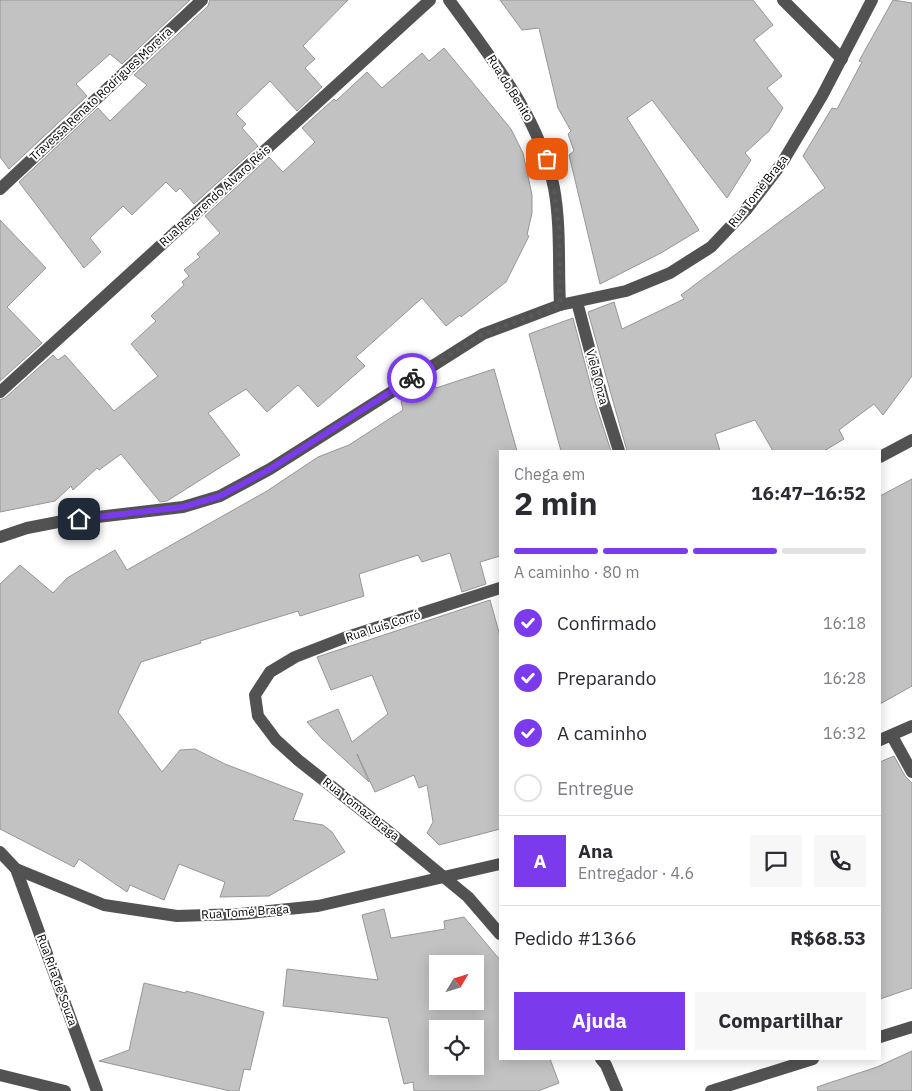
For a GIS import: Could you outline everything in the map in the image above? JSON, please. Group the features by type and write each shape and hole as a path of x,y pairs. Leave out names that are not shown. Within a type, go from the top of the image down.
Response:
{"street":[{"name":"Travessa Renato Rodrigues Moreira","path":"0,189 202,0"},
{"name":"Rua Reverendo Alvaro Réis","path":"0,392 430,0"},
{"name":"Rua do Benito","path":"449,0 512,88 534,126 547,159 554,189 559,230 560,305"},
{"path":"784,0 842,59"},
{"name":"Rua Tomé Braga","path":"0,537 27,528 64,521 183,507 220,496 270,469 483,334 560,305 626,290 670,273 710,247 746,210 782,163 822,96 872,0"},
{"name":"Viela Onza","path":"576,302 619,450"},
{"path":"881,456 912,440"},
{"name":"Rua Luís Corró","path":"270,672 295,657 344,638 499,588"},
{"name":"Rua Tomaz Braga","path":"270,672 255,695 258,716 276,740 298,760 445,877 468,897 499,933"},
{"path":"912,726 886,738 912,772"},
{"name":"Rua Tomé Braga","path":"0,852 16,869 104,905 177,916 240,914 318,906 499,864"},
{"name":"Rua Rita de Souza","path":"16,869 97,1091"},
{"path":"881,1037 912,1027"},
{"path":"602,1060 606,1065 617,1091"},
{"path":"711,1091 811,1060"},
{"path":"0,1076 65,1091"}],"building":[{"path":"0,0 190,0 122,64 110,54 76,84 87,96 9,169 0,157"},
{"path":"210,0 348,0 303,46 315,59 305,68 322,87 297,111 270,81 236,114 246,124 242,128 258,146 194,204 180,188 176,192 166,182 132,215 123,206 90,238 101,252 84,268 19,182 98,108 110,121 147,85 134,75 208,6"},
{"path":"500,0 753,0 773,25 754,40 782,76 767,88 783,108 769,131 745,153 751,160 727,198 652,100 627,118 699,230 661,253 600,284 569,155 574,151 568,134 571,131 558,108 539,28 522,30"},
{"path":"893,0 912,3 912,376 883,415 874,404 839,430 844,439 826,450 772,450 755,420 715,434 720,450 627,450 588,312 614,302 622,329 684,299 681,295 825,188 803,156 832,108 837,109 862,62 859,61"},
{"path":"444,48 511,129 523,153 532,195 532,213 527,235 529,236 506,282 461,317 460,315 446,326 422,298 356,357 365,366 318,407 298,385 267,412 246,389 208,413 240,455 167,501 160,502 121,454 99,470 97,468 73,490 71,486 55,501 0,512 0,400 5,398 53,355 58,360 65,355 114,411 158,376 131,344 156,321 151,316 184,285 182,282 189,276 184,270 200,257 197,254 220,233 205,216 269,157 283,172 315,142 302,128 334,99 336,101 367,72 382,88 422,53 429,61"},
{"path":"0,220 46,268 7,307 42,343 0,381"},
{"path":"573,318 595,402 611,450 561,450 529,334"},
{"path":"494,369 517,450 499,450 499,556 480,562 486,584 462,592 450,553 422,562 418,555 359,574 364,596 300,616 298,611 200,641 201,643 141,662 118,712 162,772 180,750 195,749 225,764 303,794 293,820 323,825 332,832 345,852 269,896 220,897 225,882 179,864 164,900 130,885 127,892 79,859 74,867 0,829 0,584 20,565 53,593 67,578 115,550 127,570 267,491 318,457 349,445 403,410 401,401 432,379 436,388"},
{"path":"912,479 912,686 881,703 881,495"},
{"path":"490,600 499,632 499,829 439,845 427,833 433,822 427,785 419,788 414,775 375,792 357,754 369,782 322,739 307,722 338,709 352,742 388,714 372,675 331,690 317,657"},
{"path":"894,756 905,776 912,783 912,988 881,999 881,762"},
{"path":"384,909 391,938 445,929 444,921 464,917 499,959 499,1060 550,1060 559,1083 538,1091 414,1091 413,1082 404,1084 388,1018 283,1006 287,969 378,980 362,915"},
{"path":"144,983 186,993 186,991 264,1012 250,1070 244,1069 239,1091 230,1091 99,1061 129,1050"},
{"path":"912,1051 912,1091 818,1091 817,1087 877,1067"}],"way so far":[{"path":"412,378 483,334 560,305 559,230 554,189 547,159"}],"route":[{"path":"79,519 183,507 220,496 270,469 412,378"}]}
